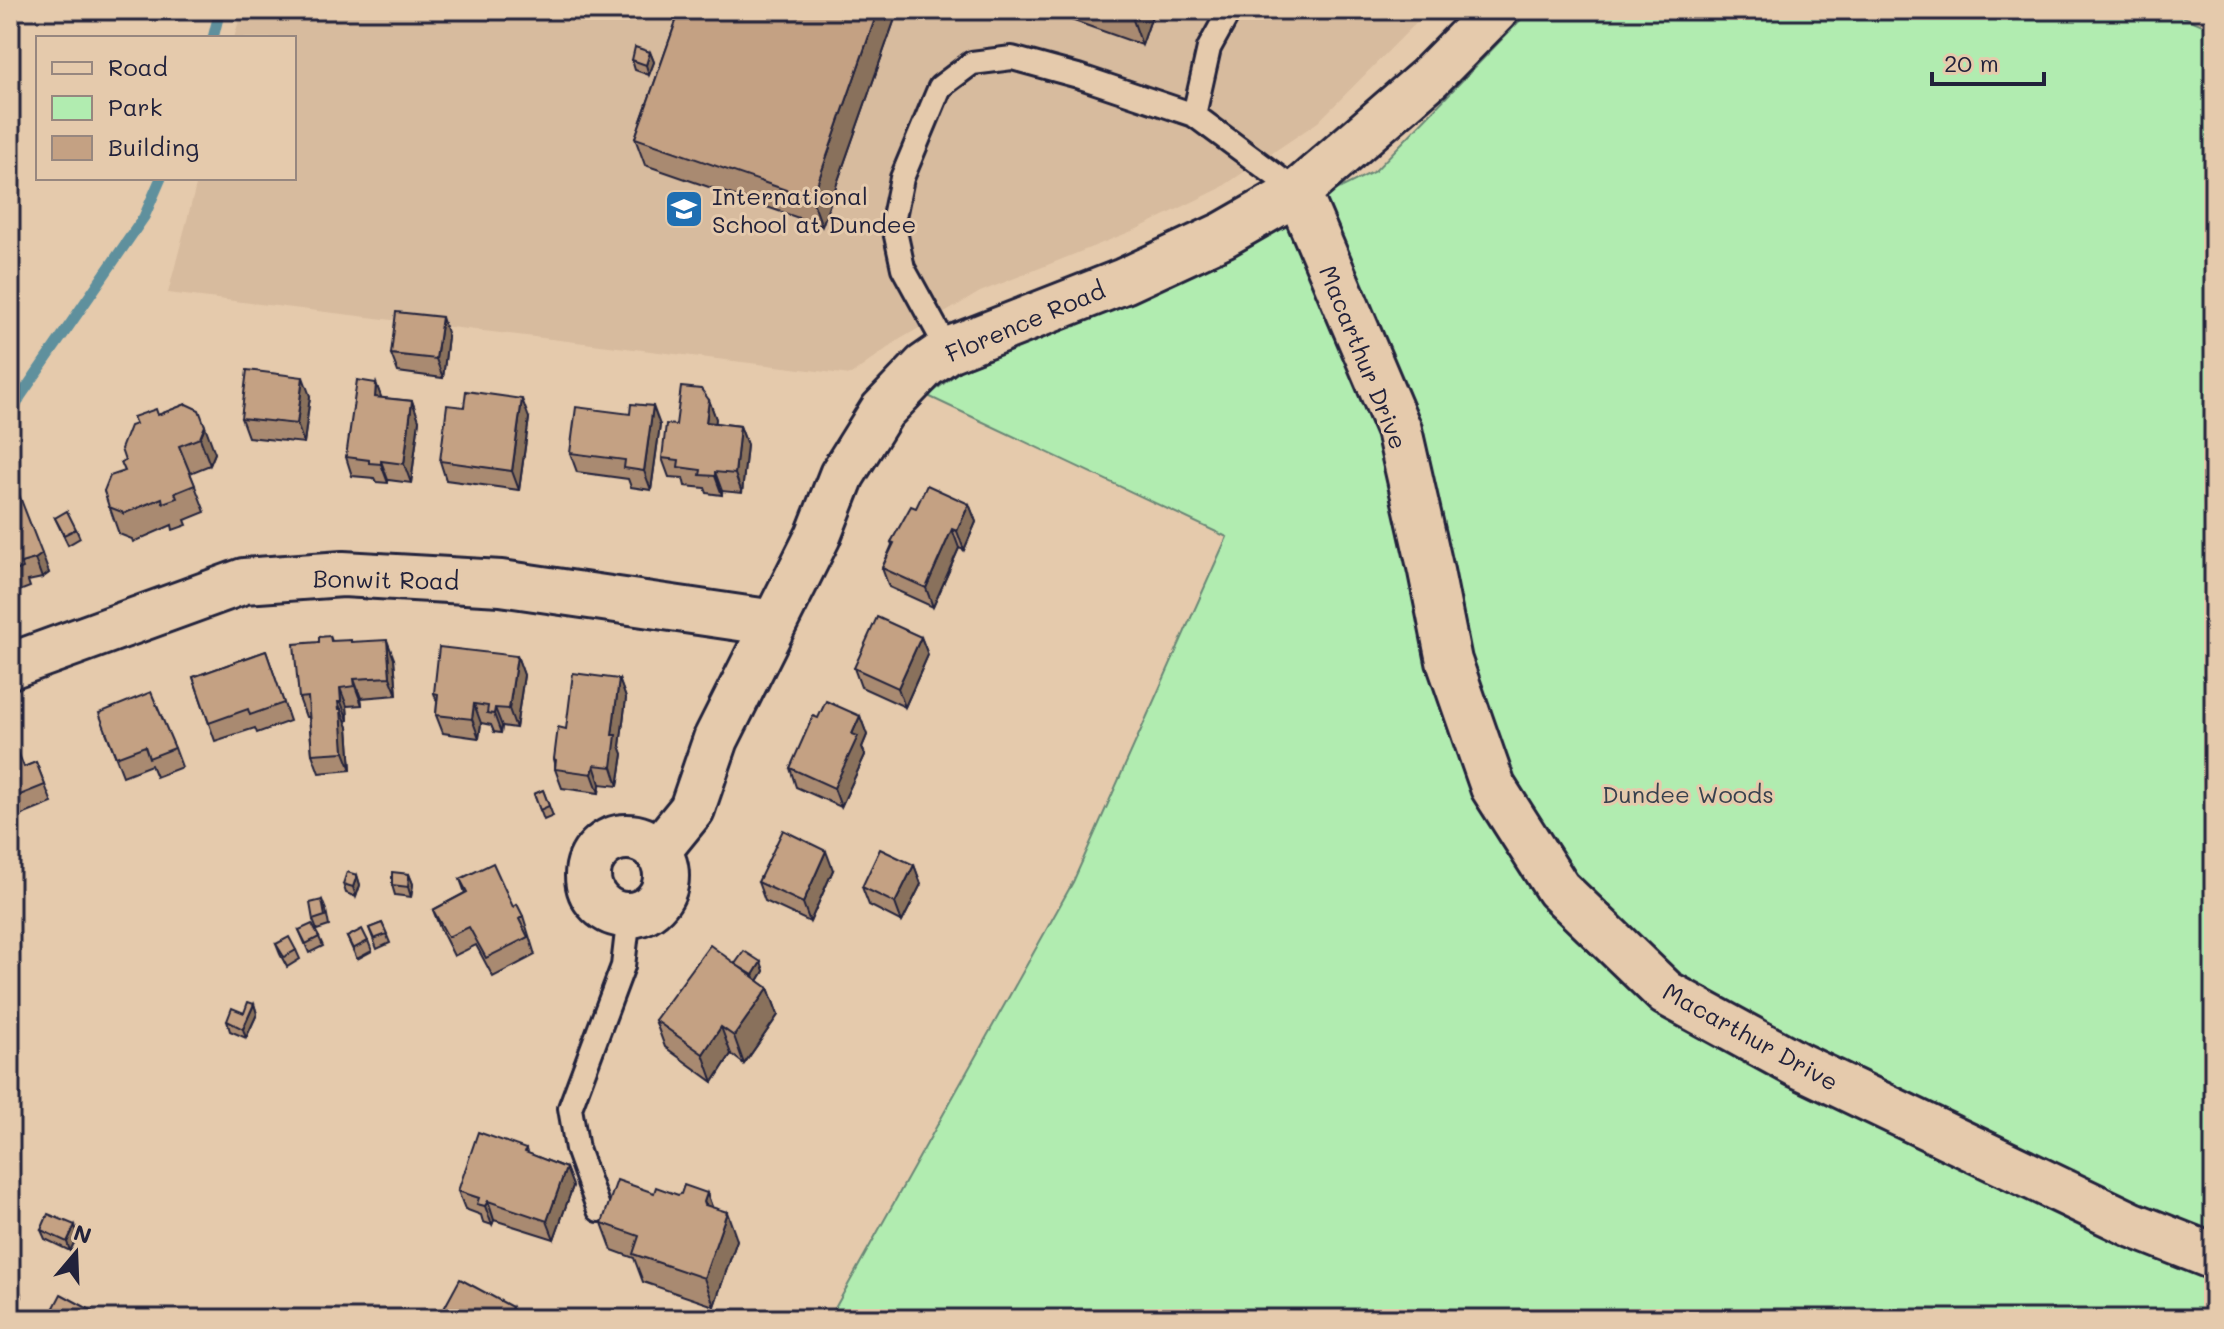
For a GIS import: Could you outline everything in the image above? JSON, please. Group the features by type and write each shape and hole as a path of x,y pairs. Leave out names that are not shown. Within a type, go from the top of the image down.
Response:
{"street":[{"name":"Florence Road","path":"656,849 692,809 716,739 818,536 842,475 882,411 925,366 948,350 1124,281 1223,235 1298,192 1429,78 1496,10"},
{"name":"Macarthur Drive","path":"1298,192 1399,430 1449,661 1493,787 1558,889 1666,993 1798,1065 2133,1225 2214,1257"},
{"name":"Bonwit Road","path":"10,666 244,581 343,574 501,583 774,623"},
{"path":"621,837 644,840 656,849 666,869 667,880 658,900 650,908 629,915 607,909 595,898 589,884 591,861 606,842 621,837"}],"lane":[{"path":"1194,115 1209,48 1230,10"},
{"path":"948,350 903,268 893,222 902,178 940,87 972,63 1012,58 1078,76 1194,115 1298,192"},
{"path":"599,1210 577,1149 570,1108 623,966 629,915"}],"shaded area":[{"name":"International School at Dundee","path":"242,10 1429,10 1318,122 1219,189 1137,229 980,292 897,341 851,375 168,293 197,180 296,180 296,36 235,36"}],"green space":[{"name":"Dundee Woods","path":"1530,10 2168,10 2214,30 2214,1319 829,1319 1073,882 1227,537 928,396 994,344 1230,243 1375,171"}],"building":[{"path":"680,10 878,10 812,199 635,138"},
{"path":"1111,10 1134,10 1132,17"},
{"path":"635,47 650,52 646,65 632,60"},
{"path":"396,312 442,317 436,359 391,354"},
{"path":"247,370 303,377 297,424 241,418"},
{"path":"357,380 376,383 375,397 412,401 404,464 369,463 369,460 346,457"},
{"path":"681,387 701,389 709,400 706,422 740,426 735,474 715,472 715,476 700,475 701,470 678,467 679,460 662,458 666,424 676,425"},
{"path":"466,391 522,399 512,471 440,461 447,405 464,407"},
{"path":"186,404 199,410 205,426 200,438 179,446 195,485 175,493 177,498 163,503 162,498 123,514 109,507 104,491 110,476 125,471 121,449 130,426 136,424 133,417 156,409 158,415"},
{"path":"631,404 653,406 644,471 624,468 625,460 570,453 576,407 630,414"},
{"path":"927,485 969,504 957,531 952,529 926,588 882,568 894,543 891,542 911,506 916,508"},
{"path":"18,492 42,554 21,563 23,568 10,573 10,495"},
{"path":"67,511 76,529 64,535 55,518"},
{"path":"877,617 921,637 898,688 854,668"},
{"path":"330,636 331,641 387,640 390,677 354,679 355,686 340,688 341,702 338,702 344,752 312,754 308,697 299,698 294,644 319,642 319,637"},
{"path":"439,647 517,656 509,709 495,708 494,714 487,713 488,706 474,704 472,719 436,715 438,694 434,693"},
{"path":"266,651 284,703 250,715 248,709 209,723 193,677"},
{"path":"573,673 619,679 612,735 616,735 612,767 594,765 592,774 555,769 558,727 566,729"},
{"path":"151,692 175,748 149,758 145,746 116,757 99,713"},
{"path":"826,701 860,716 852,734 858,736 834,788 790,768 813,716 818,718"},
{"path":"15,745 24,767 36,762 45,785 10,799 10,748"},
{"path":"543,790 549,806 540,810 534,794"},
{"path":"783,830 826,851 803,903 758,882"},
{"path":"880,849 914,865 895,903 862,887"},
{"path":"493,863 513,907 517,904 523,916 519,919 528,937 486,958 469,927 448,937 433,910 467,892 460,879"},
{"path":"347,872 357,875 353,887 343,884"},
{"path":"392,872 409,874 408,887 392,885"},
{"path":"322,900 325,916 313,920 310,903"},
{"path":"382,923 387,934 374,939 369,928"},
{"path":"312,924 319,937 306,944 299,930"},
{"path":"362,929 368,941 353,949 347,937"},
{"path":"289,937 296,950 284,957 276,944"},
{"path":"710,945 768,988 734,1036 721,1027 703,1054 655,1020"},
{"path":"744,951 761,962 753,975 735,964"},
{"path":"248,1002 254,1004 243,1029 227,1021 232,1008 244,1013"},
{"path":"478,1132 526,1149 525,1152 566,1168 547,1221 488,1201 485,1206 477,1204 479,1198 458,1191"},
{"path":"617,1180 654,1193 656,1187 678,1195 684,1185 707,1193 705,1205 727,1212 704,1278 633,1254 639,1236 602,1223"},
{"path":"48,1214 75,1225 67,1242 41,1230"},
{"path":"460,1279 512,1307 506,1319 445,1319 440,1316"},
{"path":"61,1294 98,1314 95,1319 48,1319"}],"waterway":[{"path":"214,36 220,10"},
{"path":"10,418 20,397 144,217 160,180"}],"place":[{"name":"International School at Dundee","path":"684,209"}]}
